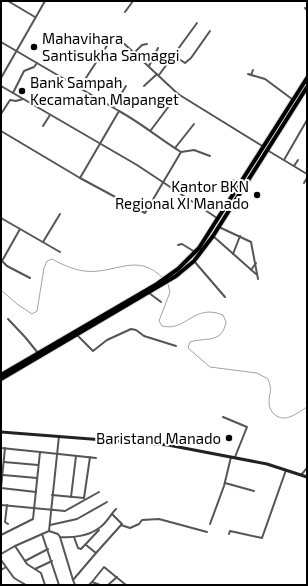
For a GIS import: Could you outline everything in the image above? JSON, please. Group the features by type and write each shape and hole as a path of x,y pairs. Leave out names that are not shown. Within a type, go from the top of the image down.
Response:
{"highway":[{"path":"1,379 120,307 148,292 194,261 219,227 307,78"},
{"path":"174,274 196,253 240,184 307,87"},
{"path":"1,375 162,283"}],"street":[{"path":"8,1 35,18"},
{"path":"1,78 45,1"},
{"path":"125,12 133,1"},
{"path":"144,86 158,74 197,23"},
{"path":"173,55 185,63 191,58 210,31"},
{"path":"80,87 114,37 121,40 178,94 307,174"},
{"path":"1,42 151,130 158,137 181,152 194,150 210,156"},
{"path":"134,53 142,44 147,44"},
{"path":"148,66 158,48"},
{"path":"13,93 24,71 34,67 37,63"},
{"path":"251,75 252,70"},
{"path":"248,74 265,79 294,100"},
{"path":"1,86 164,182 218,219"},
{"path":"113,107 126,86"},
{"path":"151,130 178,94"},
{"path":"1,114 10,100 16,101 23,99"},
{"path":"80,178 119,111"},
{"path":"43,126 50,115"},
{"path":"284,160 307,120"},
{"path":"175,148 194,124"},
{"path":"1,131 143,213 146,212 181,152"},
{"path":"294,166 298,160"},
{"path":"304,183 307,178"},
{"path":"233,180 240,184"},
{"path":"43,242 60,214"},
{"path":"1,218 60,252"},
{"path":"219,227 240,236 253,244 258,279"},
{"path":"20,229 2,261 7,266 30,278"},
{"path":"213,236 257,275"},
{"path":"233,254 240,236"},
{"path":"178,244 182,244 196,253"},
{"path":"194,261 225,297"},
{"path":"251,270 256,263"},
{"path":"148,292 161,302"},
{"path":"8,319 38,353"},
{"path":"77,334 93,351 111,338 131,328 144,336 176,346"},
{"path":"223,417 247,427 235,458"},
{"path":"1,432 60,435 162,444 265,464 307,477"},
{"path":"49,531 60,435"},
{"path":"1,448 96,458"},
{"path":"5,448 1,488 36,492"},
{"path":"1,535 33,520 40,452"},
{"path":"71,497 76,456"},
{"path":"52,495 84,498 90,457"},
{"path":"210,524 225,482 231,457"},
{"path":"4,462 39,465"},
{"path":"301,475 307,468"},
{"path":"229,534 230,531 262,538 286,470"},
{"path":"2,475 38,478"},
{"path":"225,482 254,491"},
{"path":"1,505 51,510 69,510 99,492"},
{"path":"50,525 77,519 107,502"},
{"path":"7,505 5,522 8,524"},
{"path":"74,537 78,549 82,549 116,509"},
{"path":"112,514 121,522 121,525 130,528 139,524 142,520 157,519 207,532"},
{"path":"73,580 121,525"},
{"path":"60,537 74,537 99,529"},
{"path":"1,554 49,531 57,534 60,537 75,585"},
{"path":"42,534 59,585"},
{"path":"86,545 96,553"},
{"path":"15,546 28,566 41,573 45,585"},
{"path":"25,561 48,549"},
{"path":"1,560 14,578 26,585"},
{"path":"35,569 52,561"},
{"path":"1,570 6,567"},
{"path":"89,585 103,567 126,585"},
{"path":"108,585 117,577"},
{"path":"92,582 100,585"}],"waterway":[{"path":"1,290 17,304 32,314 37,311 44,268 47,261 52,259 75,269 84,271 106,270 134,265 144,266 153,270 163,278"},
{"path":"168,284 170,292 159,321 162,326 171,327 178,325 204,312 213,312 223,315 226,322 221,334 217,337 190,342 188,348 210,367 257,373 268,379 271,389 269,406 273,413 278,417 287,418 307,407"}],"place":[{"name":"Mahavihara Santisukha Samaggi","path":"34,47"},
{"name":"Bank Sampah Kecamatan Mapanget","path":"22,91"},
{"name":"Kantor BKN Regional XI Manado","path":"257,195"},
{"name":"Baristand Manado","path":"229,438"}]}
